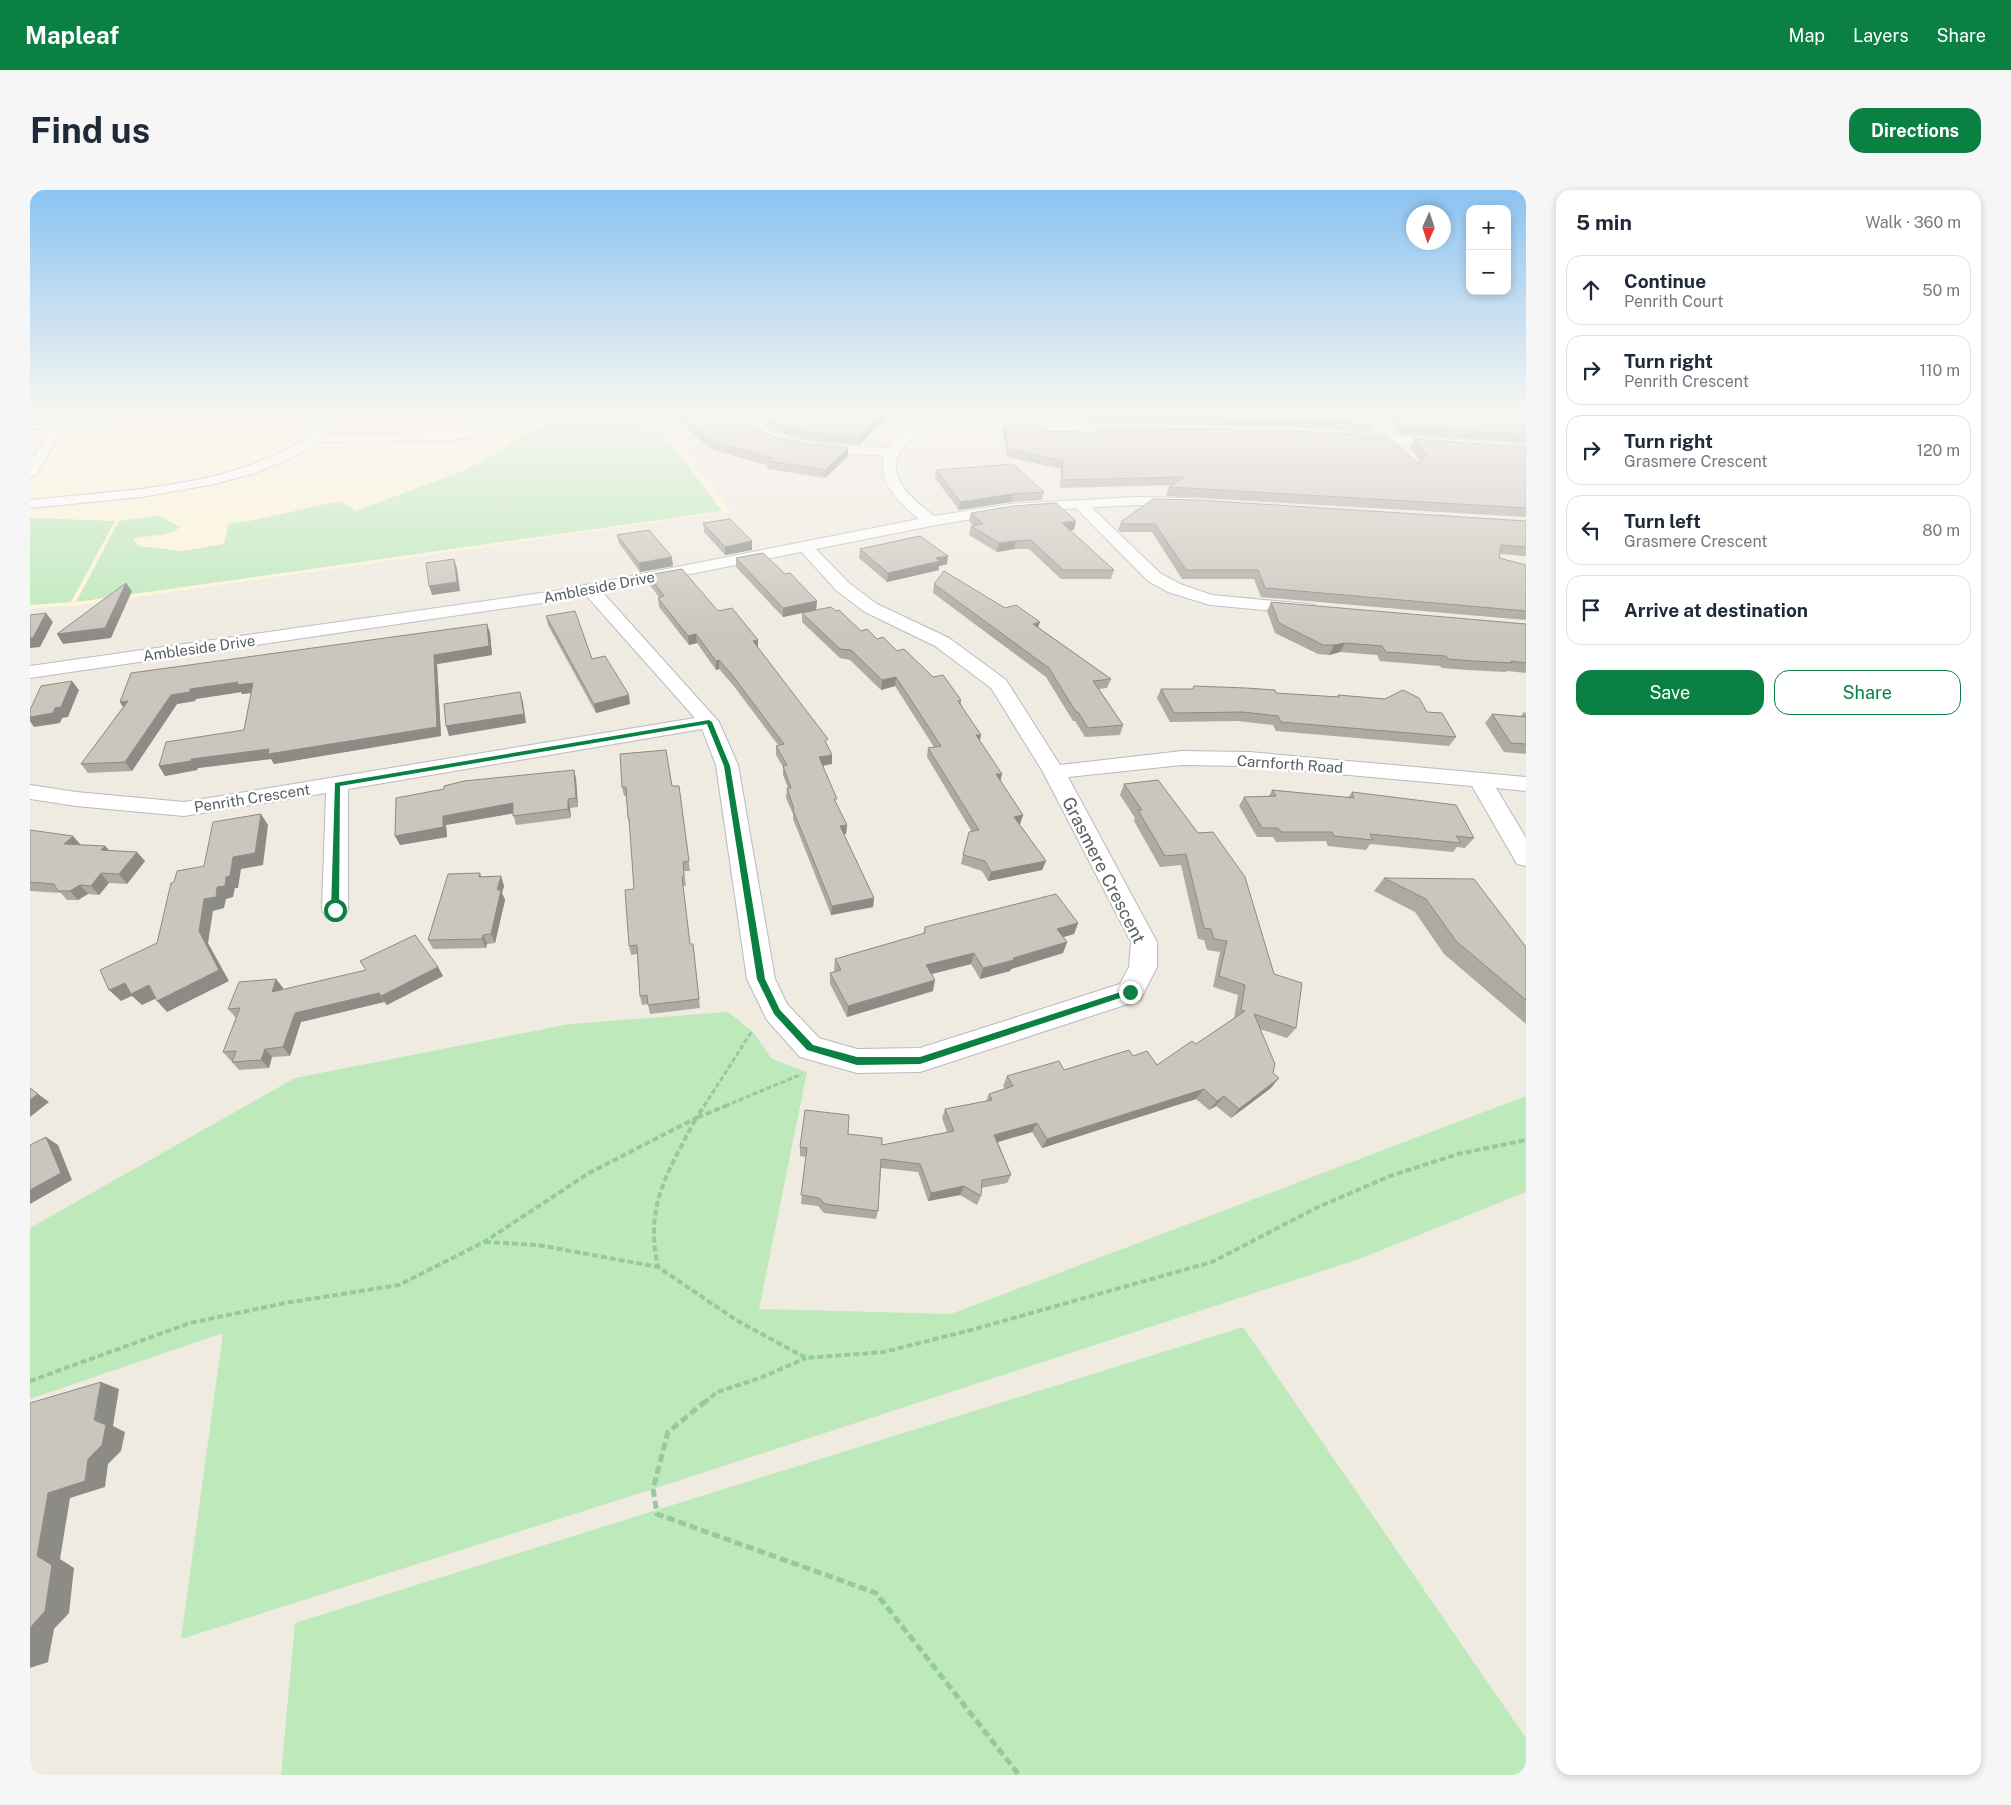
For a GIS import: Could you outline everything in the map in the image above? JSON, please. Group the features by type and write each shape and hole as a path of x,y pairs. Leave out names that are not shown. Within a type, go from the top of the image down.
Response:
{"street":[{"path":"30,504 177,487"},
{"path":"895,487 906,500 931,521"},
{"name":"Ambleside Drive","path":"30,672 535,599 931,521 1011,508 1135,501 1204,502"},
{"path":"1081,505 1154,577 1174,588 1210,600 1322,610"},
{"name":"Grasmere Crescent","path":"590,589 709,722 727,766 761,979 777,1012 810,1048 857,1061 920,1060 1130,992 1143,967 1144,942 1054,772 999,684 942,642 871,608 843,587 805,547"},
{"name":"Penrith Crescent","path":"30,792 76,799 184,808 709,722"},
{"name":"Carnforth Road","path":"1054,772 1182,758 1249,759 1526,784"},
{"path":"1480,780 1526,858"},
{"path":"335,910 337,784"}],"path":[{"path":"658,1267 653,1244 656,1202 671,1167 696,1118 752,1031"},
{"path":"30,1381 190,1323 285,1303 399,1285 484,1242 588,1173 696,1118 807,1072"},
{"path":"1019,1775 876,1593 657,1514 653,1488 668,1432 717,1392 760,1378 806,1358 884,1352 971,1330 1212,1262 1316,1208 1390,1176 1458,1154 1526,1140"},
{"path":"484,1242 538,1244 658,1267 736,1320 806,1358"}],"shaded area":[{"path":"30,487 712,487 732,511 82,605 30,609"}],"green space":[{"path":"420,487 704,487 722,511 76,602 119,521 159,516 180,527 170,533 133,539 138,546 183,551 224,544 229,523 249,521 340,501 356,511"},
{"path":"30,518 115,521 71,602 30,605"},
{"path":"728,1012 752,1031 772,1059 807,1072 759,1309 951,1314 1526,1096 1526,1192 1359,1259 653,1489 181,1639 223,1333 30,1399 30,1228 295,1078 570,1024"},
{"path":"1243,1327 1526,1738 1526,1775 281,1775 295,1623"}],"building":[{"path":"949,487 1038,487 1044,492 1013,494 960,502"},
{"path":"1169,487 1526,487 1526,508"},
{"path":"1153,499 1198,500 1526,521 1526,547 1501,545 1499,558 1526,565 1526,611 1265,588 1258,570 1186,570 1155,524 1123,524 1121,522"},
{"path":"1056,503 1076,521 1062,523 1114,570 1063,570 1031,540 999,543 971,526 983,524 971,513 1013,506"},
{"path":"730,519 752,541 725,547 703,523"},
{"path":"649,530 672,557 639,563 617,535"},
{"path":"920,536 948,556 936,558 940,561 888,573 860,549"},
{"path":"763,553 785,574 790,573 817,601 783,608 736,558"},
{"path":"454,559 457,582 429,586 426,563"},
{"path":"682,569 718,611 732,608 758,640 753,641 828,739 825,741 832,755 819,757 837,799 834,799 847,825 840,826 874,898 832,906 793,810 787,788 791,788 783,766 787,765 776,746 784,744 733,676 719,660 716,661 696,634 688,636 658,598 664,596 648,575"},
{"path":"944,571 1005,608 1016,605 1040,622 1033,624 1111,679 1093,681 1123,725 1088,728 1049,668 934,584"},
{"path":"126,583 105,628 57,634"},
{"path":"1271,602 1526,624 1526,663 1473,661 1448,659 1446,656 1386,652 1382,646 1345,643 1323,645 1279,623"},
{"path":"831,607 836,611 839,610 861,631 867,629 877,639 883,637 897,651 904,649 933,677 943,675 961,700 958,701 981,735 976,735 1002,774 996,774 1023,815 1014,817 1046,861 991,872 985,861 963,855 969,832 979,830 928,748 941,746 896,677 882,680 851,650 840,649 802,613"},
{"path":"575,611 592,659 605,656 629,695 594,704 546,616"},
{"path":"46,613 33,638 30,638 30,615"},
{"path":"487,624 489,646 434,655 437,727 268,754 269,749 191,759 191,761 159,766 166,742 244,730 253,683 237,685 238,682 190,689 190,692 171,695 125,762 81,764 128,701 120,702 131,673"},
{"path":"72,681 61,707 55,708 53,713 30,717 30,710 41,686"},
{"path":"1194,686 1246,688 1275,690 1276,693 1385,699 1403,690 1419,698 1427,712 1442,713 1456,737 1281,722 1278,716 1243,712 1174,713 1161,689 1193,689"},
{"path":"520,692 524,714 446,726 444,704"},
{"path":"1492,714 1526,717 1526,744 1511,743"},
{"path":"666,750 672,786 679,786 689,861 683,862 684,877 682,877 690,944 693,944 699,999 648,1005 647,995 640,996 637,945 629,946 625,890 634,889 626,787 622,787 620,754"},
{"path":"574,770 576,798 568,799 568,809 513,816 513,803 443,816 443,827 395,836 396,798 444,789 444,786 464,781"},
{"path":"1158,780 1198,833 1213,832 1245,877 1274,974 1302,983 1296,1028 1254,1014 1275,1064 1273,1073 1279,1078 1239,1109 1224,1096 1217,1101 1204,1089 1047,1139 1037,1123 994,1135 1011,1175 982,1180 981,1196 964,1186 931,1193 920,1164 881,1159 878,1211 825,1204 819,1198 801,1195 807,1148 800,1147 805,1110 849,1115 848,1134 882,1138 882,1145 954,1131 945,1109 992,1100 989,1094 1013,1086 1007,1076 1059,1061 1064,1070 1129,1050 1133,1056 1147,1051 1157,1065 1192,1041 1196,1044 1245,1011 1241,1010 1245,985 1219,976 1227,941 1214,939 1211,929 1204,928 1186,854 1165,856 1138,810 1142,810 1124,784"},
{"path":"1272,790 1354,798 1352,792 1456,805 1474,838 1456,836 1461,843 1370,834 1373,840 1334,836 1332,832 1281,832 1278,828 1262,828 1244,797 1276,796"},
{"path":"261,814 255,853 233,857 230,876 226,877 225,886 217,887 216,897 204,899 199,931 219,970 157,1001 149,985 131,994 125,983 109,990 100,970 157,943 171,883 174,882 177,871 204,866 213,822"},
{"path":"30,830 73,836 64,844 105,846 101,850 137,852 119,874 101,873 91,886 80,885 70,891 58,891 54,884 30,882"},
{"path":"480,873 479,877 501,876 497,890 501,890 491,934 483,935 482,939 428,940 448,874"},
{"path":"1384,878 1474,879 1526,947 1526,1000 1456,941 1426,899"},
{"path":"1056,894 1078,923 1057,929 1067,942 1013,958 1014,960 983,968 974,953 926,965 935,980 848,1006 830,973 841,970 835,959 925,933 925,927"},
{"path":"415,935 438,967 381,996 379,993 295,1013 283,1047 265,1049 261,1060 232,1062 236,1051 223,1052 240,1008 228,1009 239,982 276,979 272,992 366,970 360,961"},
{"path":"30,1088 38,1094 30,1100"},
{"path":"46,1137 61,1173 30,1190 30,1145"},
{"path":"101,1382 94,1420 106,1425 102,1445 88,1459 85,1481 48,1493 37,1556 52,1565 45,1611 30,1628 30,1403"}],"route":[{"path":"335,910 337,784 709,722 727,766 761,979 777,1012 810,1048 857,1061 920,1060 1130,992"}]}
